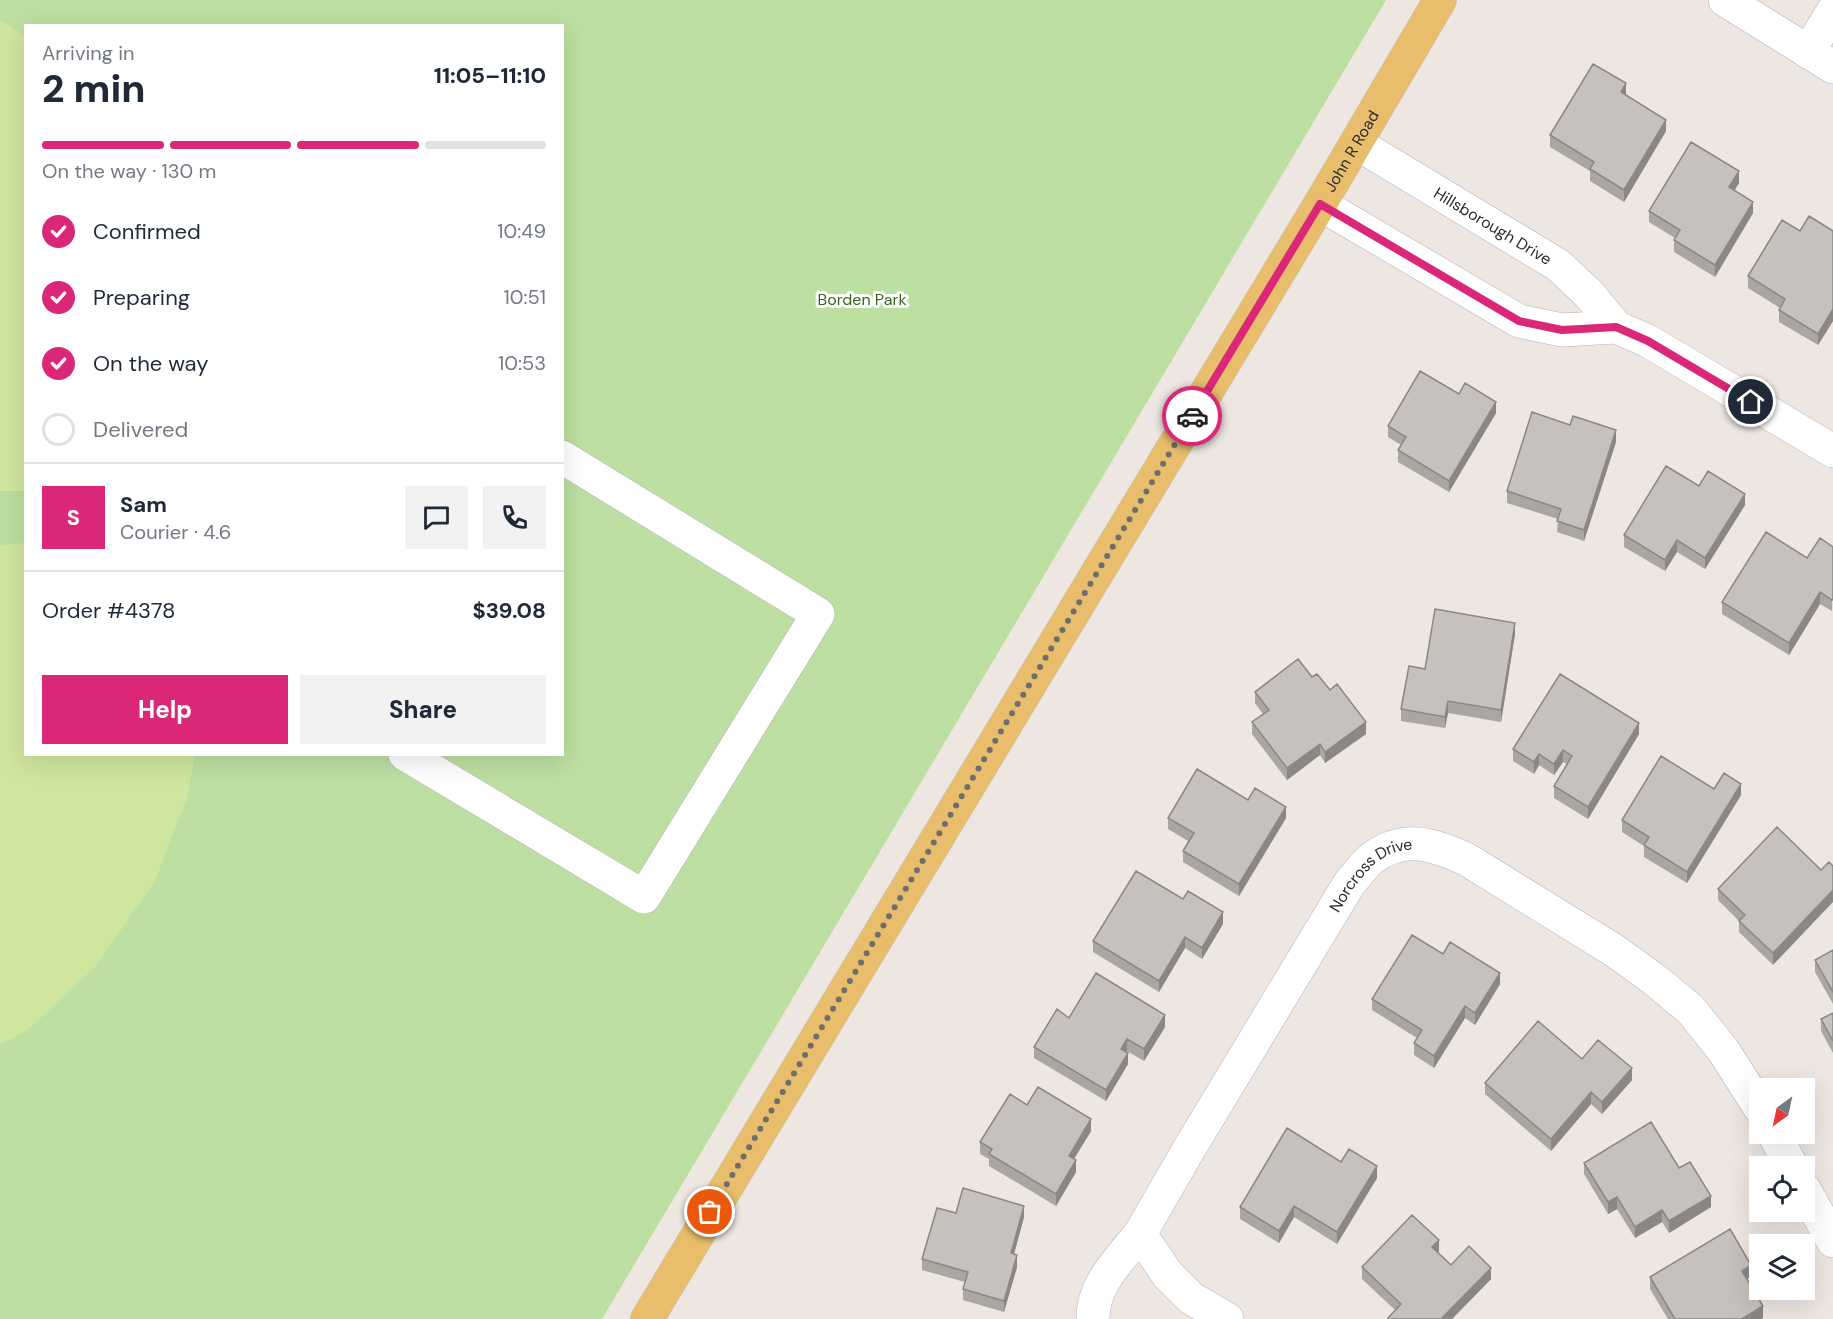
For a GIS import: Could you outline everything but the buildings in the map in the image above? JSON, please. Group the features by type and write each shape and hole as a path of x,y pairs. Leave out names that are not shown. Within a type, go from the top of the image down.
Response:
{"main road":[{"name":"John R Road","path":"647,1319 1320,204 1440,0"}],"street":[{"path":"1725,0 1821,59 1833,11"},
{"name":"Hillsborough Drive","path":"1356,143 1558,264 1589,294 1616,327"},
{"name":"Hillsborough Drive","path":"1320,204 1519,321 1562,330 1616,327 1648,341 1833,451"},
{"path":"408,756 644,897 818,614 564,458"},
{"name":"Norcross Drive","path":"1093,1319 1093,1302 1104,1279 1140,1234 1349,884 1371,860 1393,846 1420,843 1444,849 1466,859 1615,951 1691,1010 1723,1050 1749,1091"},
{"path":"1815,1209 1833,1241"},
{"path":"1140,1234 1168,1275 1191,1298 1227,1319"}],"green space":[{"name":"Borden Park","path":"0,0 1386,0 602,1319 0,1319"},
{"path":"0,21 24,36 24,491 0,491"},
{"path":"24,543 24,756 195,756 187,798 155,881 96,966 29,1029 0,1045 0,545"}],"way so far":[{"path":"710,1212 1192,416"}],"route":[{"path":"1192,416 1320,204 1519,321 1562,330 1616,327 1648,341 1751,402"}]}
